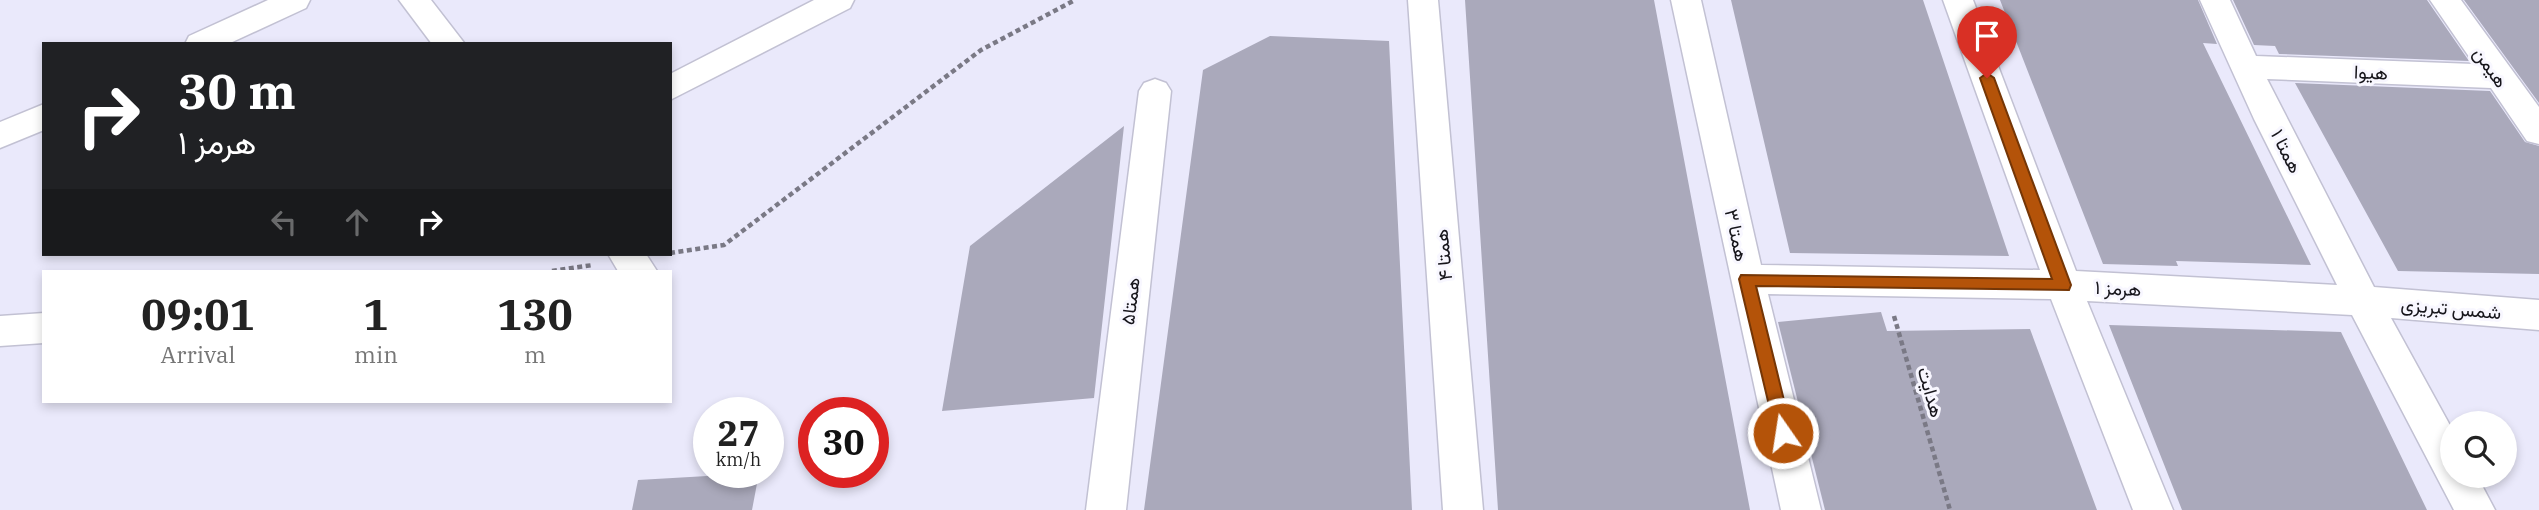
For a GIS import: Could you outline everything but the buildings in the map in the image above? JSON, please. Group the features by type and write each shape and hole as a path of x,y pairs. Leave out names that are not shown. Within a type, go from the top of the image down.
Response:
{"street":[{"path":"204,42 295,0"},
{"path":"414,0 448,42"},
{"path":"672,87 839,0"},
{"name":"همتا ۴","path":"1423,0 1463,510"},
{"name":"همتا ۳","path":"1686,0 1801,510"},
{"path":"1958,0 2063,285 2153,510"},
{"name":"همتا ۱","path":"2215,0 2245,67 2362,301 2440,445"},
{"name":"هیمن","path":"2445,0 2497,77 2539,132"},
{"name":"هیوا","path":"2245,67 2497,77"},
{"name":"همتا۵","path":"1105,510 1156,91"},
{"path":"0,136 42,117"},
{"path":"627,256 638,270"},
{"name":"هرمز ۱","path":"1747,279 2063,285 2362,301"},
{"name":"شمس تبریزی","path":"2362,301 2539,315"},
{"path":"0,331 42,328"},
{"path":"2463,488 2475,510"}],"path":[{"path":"672,253 724,245 981,50 1076,0"},
{"name":"هدایت","path":"1885,282 1951,510"}],"route":[{"path":"1783,433 1747,279 2063,285 1987,78"}]}
